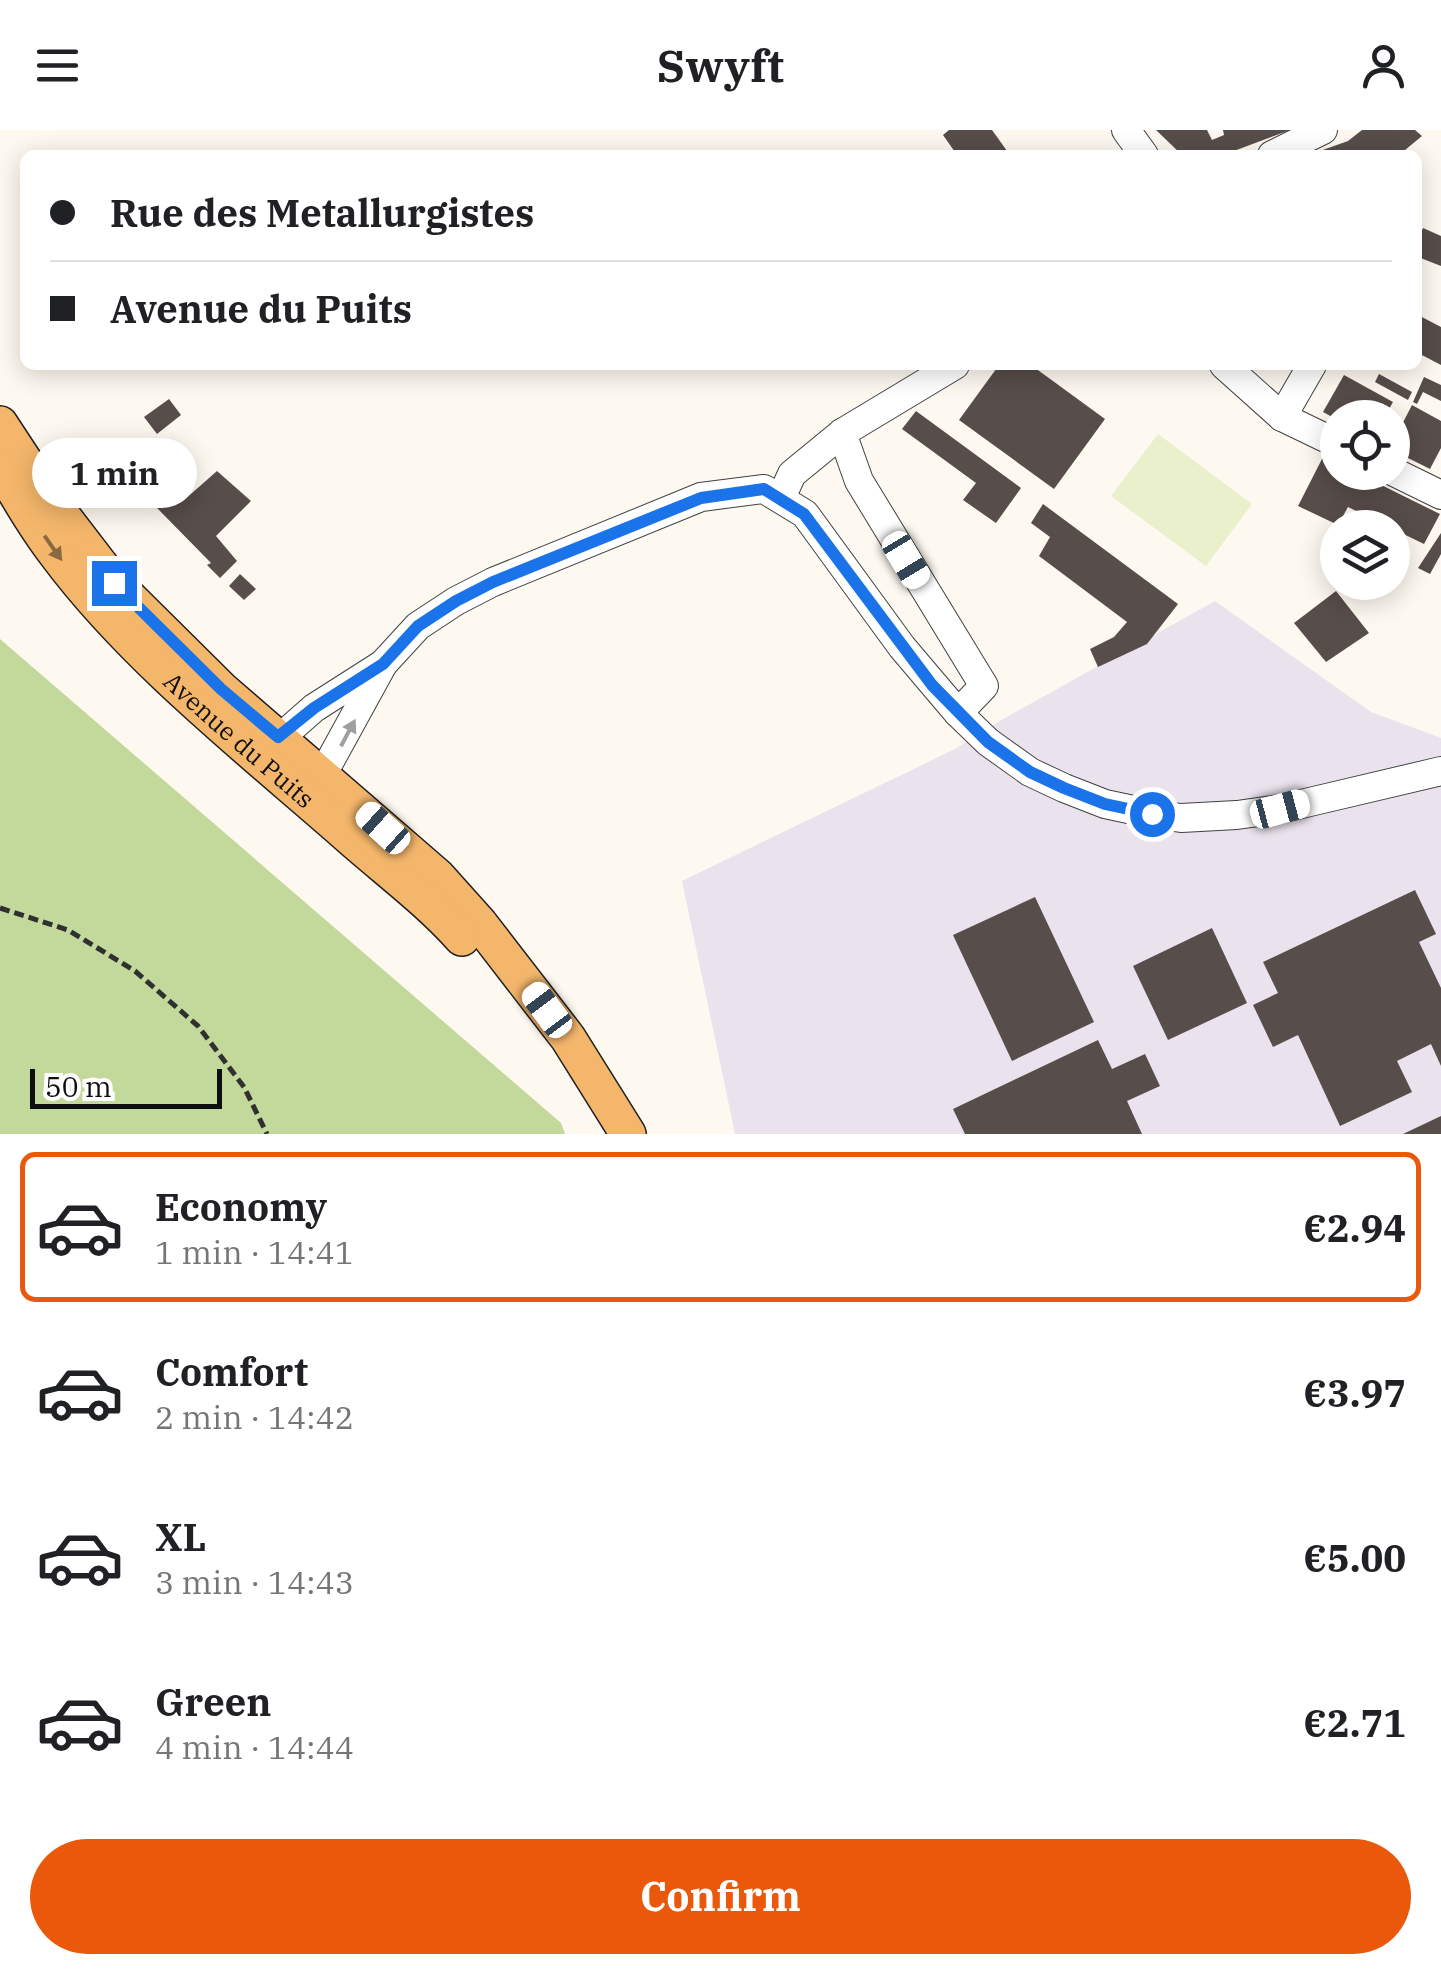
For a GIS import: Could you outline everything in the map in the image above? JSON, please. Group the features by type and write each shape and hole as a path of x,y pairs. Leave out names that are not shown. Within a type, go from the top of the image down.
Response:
{"main road":[{"name":"Avenue du Puits","path":"0,424 48,497 114,583 221,689 269,747"},
{"name":"Avenue du Puits","path":"0,466 56,555 94,601 192,698 269,747 316,788 437,876 480,924 568,1038 628,1134"},
{"name":"Avenue du Puits","path":"316,788 505,984 572,1074 608,1134"}],"street":[{"path":"1282,150 1323,130"},
{"path":"781,498 792,474 842,433 947,370"},
{"path":"1230,370 1282,417 1320,435"},
{"path":"1282,417 1309,370"},
{"path":"842,433 859,481 984,686 958,713"},
{"path":"1410,480 1441,495"},
{"path":"316,788 383,664 418,626 493,582 701,498 764,489 804,514 902,647 988,742 1030,772 1105,804 1181,818 1237,816 1441,771"},
{"path":"269,747 314,708 383,664"}],"path":[{"path":"0,908 68,930 135,971 198,1026 244,1086 267,1134"}],"shaded area":[{"path":"1215,601 1371,712 1441,738 1441,1134 735,1134 682,881 955,749"}],"green space":[{"path":"1158,434 1252,504 1206,566 1111,496"},
{"path":"0,639 561,1123 565,1134 0,1134"}],"building":[{"path":"949,130 992,130 1006,150 954,150 943,135"},
{"path":"1156,130 1207,130 1212,140 1224,135 1223,130 1290,130 1236,150 1177,150"},
{"path":"1362,130 1415,130 1422,136 1405,150 1323,150 1348,141"},
{"path":"1422,230 1441,236 1441,266 1422,259"},
{"path":"1422,317 1441,327 1441,365 1422,355"},
{"path":"995,370 1038,370 1105,419 1054,489 959,420"},
{"path":"1379,374 1412,392 1408,400 1375,382"},
{"path":"1344,375 1389,400 1330,400"},
{"path":"1424,377 1441,385 1441,401 1423,392 1417,404 1413,402"},
{"path":"169,399 181,415 157,434 144,417"},
{"path":"1412,405 1441,421 1441,448 1430,469 1410,459"},
{"path":"916,411 1021,488 996,523 963,500 976,483 902,429"},
{"path":"127,442 183,501 217,471 251,501 216,536 237,561 220,578 207,565 211,563 109,459"},
{"path":"1320,463 1320,490 1391,490 1440,514 1424,544 1410,537 1410,510 1348,507 1320,510 1320,516 1298,506"},
{"path":"1043,504 1178,604 1147,644 1098,667 1090,649 1114,637 1127,622 1039,556 1050,537 1031,523"},
{"path":"1441,533 1441,554 1430,574 1418,568"},
{"path":"240,574 256,589 244,600 229,586"},
{"path":"1324,600 1343,600 1369,633 1326,662 1294,623"},
{"path":"1415,890 1436,934 1419,942 1441,988 1441,1066 1431,1044 1397,1061 1412,1092 1340,1126 1298,1035 1273,1047 1253,1005 1278,993 1263,962"},
{"path":"1035,897 1094,1022 1012,1061 953,935"},
{"path":"1212,928 1247,1003 1168,1040 1133,966"},
{"path":"1098,1040 1112,1069 1145,1054 1160,1086 1127,1101 1142,1134 965,1134 953,1109"},
{"path":"1441,1116 1441,1134 1403,1134"}],"route":[{"path":"114,583 221,689 278,737 314,708 383,664 418,626 493,582 701,498 764,489 804,514 932,685 988,742 1030,772 1064,788 1105,804 1152,814"}]}
